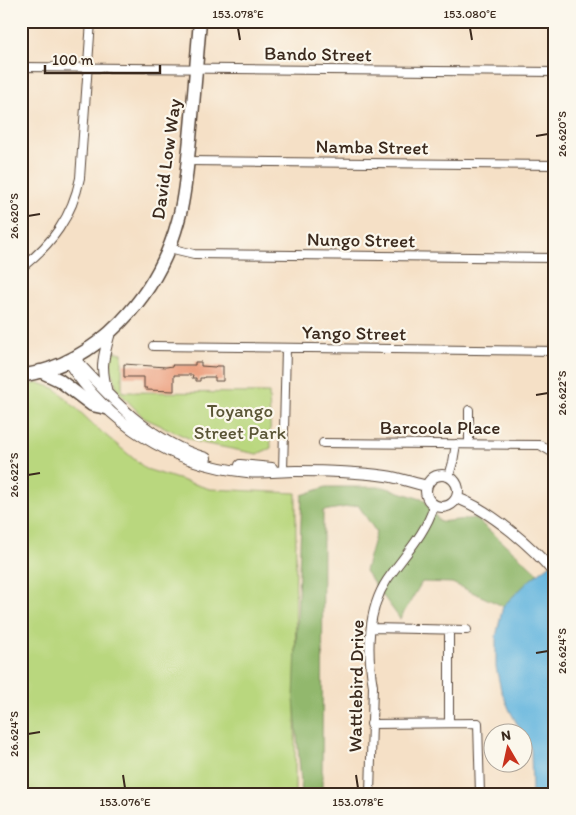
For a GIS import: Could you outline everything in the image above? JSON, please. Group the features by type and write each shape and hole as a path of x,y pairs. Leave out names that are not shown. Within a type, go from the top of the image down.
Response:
{"main road":[{"name":"David Low Way","path":"21,376 40,371 70,359 88,349 110,332 136,305 154,277 179,219 188,161 200,21"},
{"path":"40,371 59,380 92,405 106,408"}],"street":[{"path":"21,268 40,254 51,240 76,195 80,178 91,21"},
{"name":"Bando Street","path":"21,67 555,72"},
{"name":"Namba Street","path":"188,161 555,165"},
{"name":"Nungo Street","path":"168,248 194,254 555,258"},
{"path":"107,394 102,361 110,332"},
{"name":"Yango Street","path":"153,346 555,351"},
{"path":"283,471 286,348"},
{"path":"70,359 137,421 180,448 229,463 262,466 283,471"},
{"path":"70,359 76,375 123,424 166,451 188,459 228,470 245,472 363,473 389,476 427,486"},
{"path":"469,410 469,444"},
{"name":"Barcoola Place","path":"323,443 540,445 555,454"},
{"path":"449,476 456,444"},
{"path":"449,476 457,483 459,494 450,506 439,508 434,506 427,497 427,486 433,478 449,476"},
{"path":"457,498 507,528 542,559 555,574"},
{"name":"Wattlebird Drive","path":"370,794 373,686 370,669 372,613 385,582 425,529 434,506"},
{"path":"371,628 467,630"},
{"path":"449,630 449,723"},
{"path":"371,724 478,723 480,794"}],"green space":[{"name":"Toyango Street Park","path":"112,351 122,353 122,392 269,393 271,448 257,454 197,442 144,418 118,391 111,370"},
{"path":"39,383 56,389 97,428 146,469 210,489 296,493 295,794 21,794 21,386"},
{"path":"326,487 384,487 424,500 440,522 475,518 538,573 503,606 452,583 422,582 400,619 365,571 376,532 358,505 323,511 322,794 302,794 294,699 302,495"}],"water":[{"path":"555,561 555,794 532,794 534,722 516,722 501,690 496,667 496,637 503,606 531,579"}],"building":[{"path":"195,362 201,362 201,366 223,366 223,381 215,381 215,377 204,377 200,378 200,381 196,381 196,378 192,378 193,375 174,375 174,391 146,390 147,388 144,388 144,377 124,377 124,364 166,367 172,365 195,365"}]}
